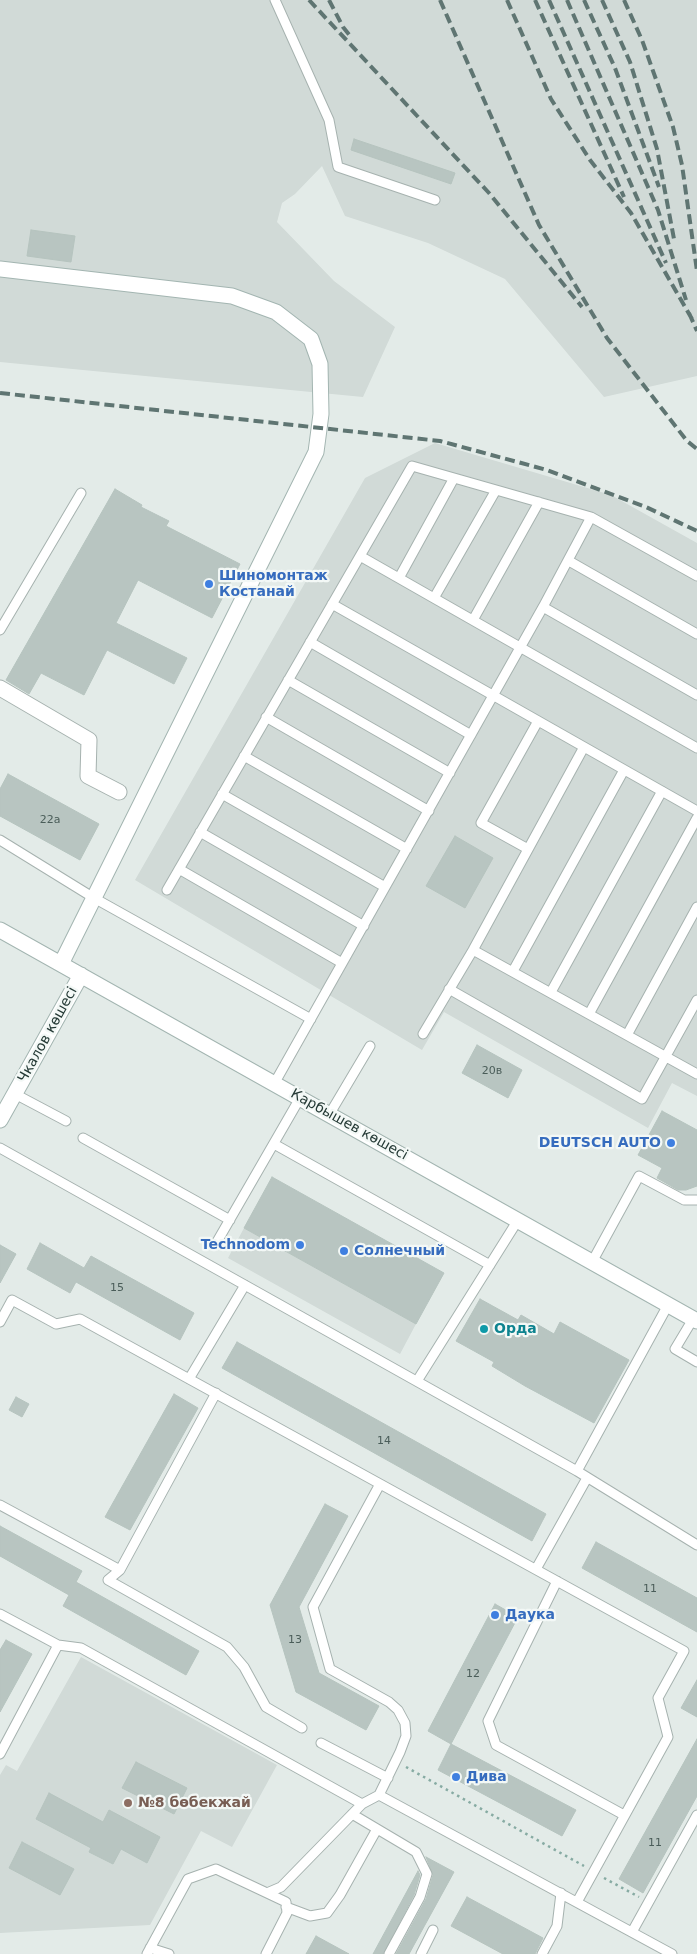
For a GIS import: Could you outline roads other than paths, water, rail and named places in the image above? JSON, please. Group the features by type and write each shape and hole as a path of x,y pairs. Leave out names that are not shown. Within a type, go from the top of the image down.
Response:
{"street":[{"path":"0,269 232,296 276,312 311,339 320,364 321,414 316,452 61,964"},
{"path":"0,688 89,740 88,776 120,792"},
{"name":"Карбышев көшесі","path":"0,930 695,1320"},
{"name":"Чкалов көшесі","path":"1,1112 15,1094 81,975"}],"lane":[{"path":"275,0 329,120 338,167 435,200"},
{"path":"167,890 412,466 591,517 697,576"},
{"path":"399,578 454,478"},
{"path":"434,598 496,490"},
{"path":"0,630 81,492"},
{"path":"473,620 539,502"},
{"path":"274,1084 494,696 569,561 591,517"},
{"path":"360,556 697,748"},
{"path":"569,561 697,634"},
{"path":"332,604 697,811"},
{"path":"543,607 697,695"},
{"path":"310,642 472,735"},
{"path":"288,680 450,773"},
{"path":"266,717 429,811"},
{"path":"528,849 481,823 538,721"},
{"path":"423,1034 473,950 584,747"},
{"path":"244,756 407,849"},
{"path":"512,971 624,770"},
{"path":"550,992 662,792"},
{"path":"222,794 385,887"},
{"path":"588,1014 697,818"},
{"path":"200,832 364,926"},
{"path":"0,840 94,898 311,1019"},
{"path":"179,869 342,963"},
{"path":"627,1035 697,907"},
{"path":"473,950 697,1074"},
{"path":"449,989 642,1098 697,1000"},
{"path":"329,1115 370,1046"},
{"path":"15,1094 66,1121"},
{"path":"218,1240 300,1098"},
{"path":"83,1138 230,1220"},
{"path":"274,1144 490,1265"},
{"path":"0,1148 577,1471 697,1545"},
{"path":"592,1262 640,1176 684,1200 697,1200"},
{"path":"417,1381 518,1220"},
{"path":"189,1379 245,1284"},
{"path":"0,1322 12,1300 56,1324 80,1319 684,1651 658,1698 668,1737 577,1902"},
{"path":"577,1471 668,1305"},
{"path":"695,1320 675,1349 697,1362"},
{"path":"216,1393 120,1570 108,1580 227,1647 244,1667 266,1707 302,1728"},
{"path":"536,1569 587,1478"},
{"path":"267,1894 281,1887 362,1804 379,1795 396,1762 406,1736 405,1723 398,1710 389,1702 330,1669 314,1607 380,1484"},
{"path":"0,1505 120,1570"},
{"path":"557,1581 488,1721 496,1745 624,1815"},
{"path":"1,1616 58,1645 81,1648 362,1804"},
{"path":"0,1754 58,1645"},
{"path":"321,1743 388,1778"},
{"path":"379,1795 672,1954"},
{"path":"352,1814 416,1852 427,1874 420,1897 389,1954"},
{"path":"632,1932 697,1815"},
{"path":"286,1907 310,1916 327,1912 340,1895 377,1829"},
{"path":"169,1954 149,1951 188,1879 216,1869 286,1902 287,1913 266,1954"},
{"path":"542,1954 556,1926 561,1893"},
{"path":"421,1954 433,1930"}],"railway":[{"path":"309,0 489,193 582,307"},
{"path":"329,0 343,27 351,37"},
{"path":"440,0 539,225 607,338 687,441 697,449"},
{"path":"507,0 551,99 590,160 631,213 692,319"},
{"path":"535,0 624,197"},
{"path":"549,0 666,263"},
{"path":"567,0 658,210 686,300"},
{"path":"584,0 615,68 659,187"},
{"path":"602,0 630,62 657,149 674,239"},
{"path":"624,0 642,40 673,127 682,165 697,271"},
{"path":"689,313 697,331"},
{"path":"0,393 440,441 547,470 646,507 697,531"}],"place":[{"name":"Шиномонтаж Костанай","path":"209,584"},
{"name":"DEUTSCH AUTO","path":"671,1143"},
{"name":"Technodom","path":"300,1245"},
{"name":"Солнечный","path":"344,1251"},
{"name":"Орда","path":"484,1329"},
{"name":"Даука","path":"495,1615"},
{"name":"Дива","path":"456,1777"},
{"name":"№8 бөбекжай","path":"128,1803"}]}
